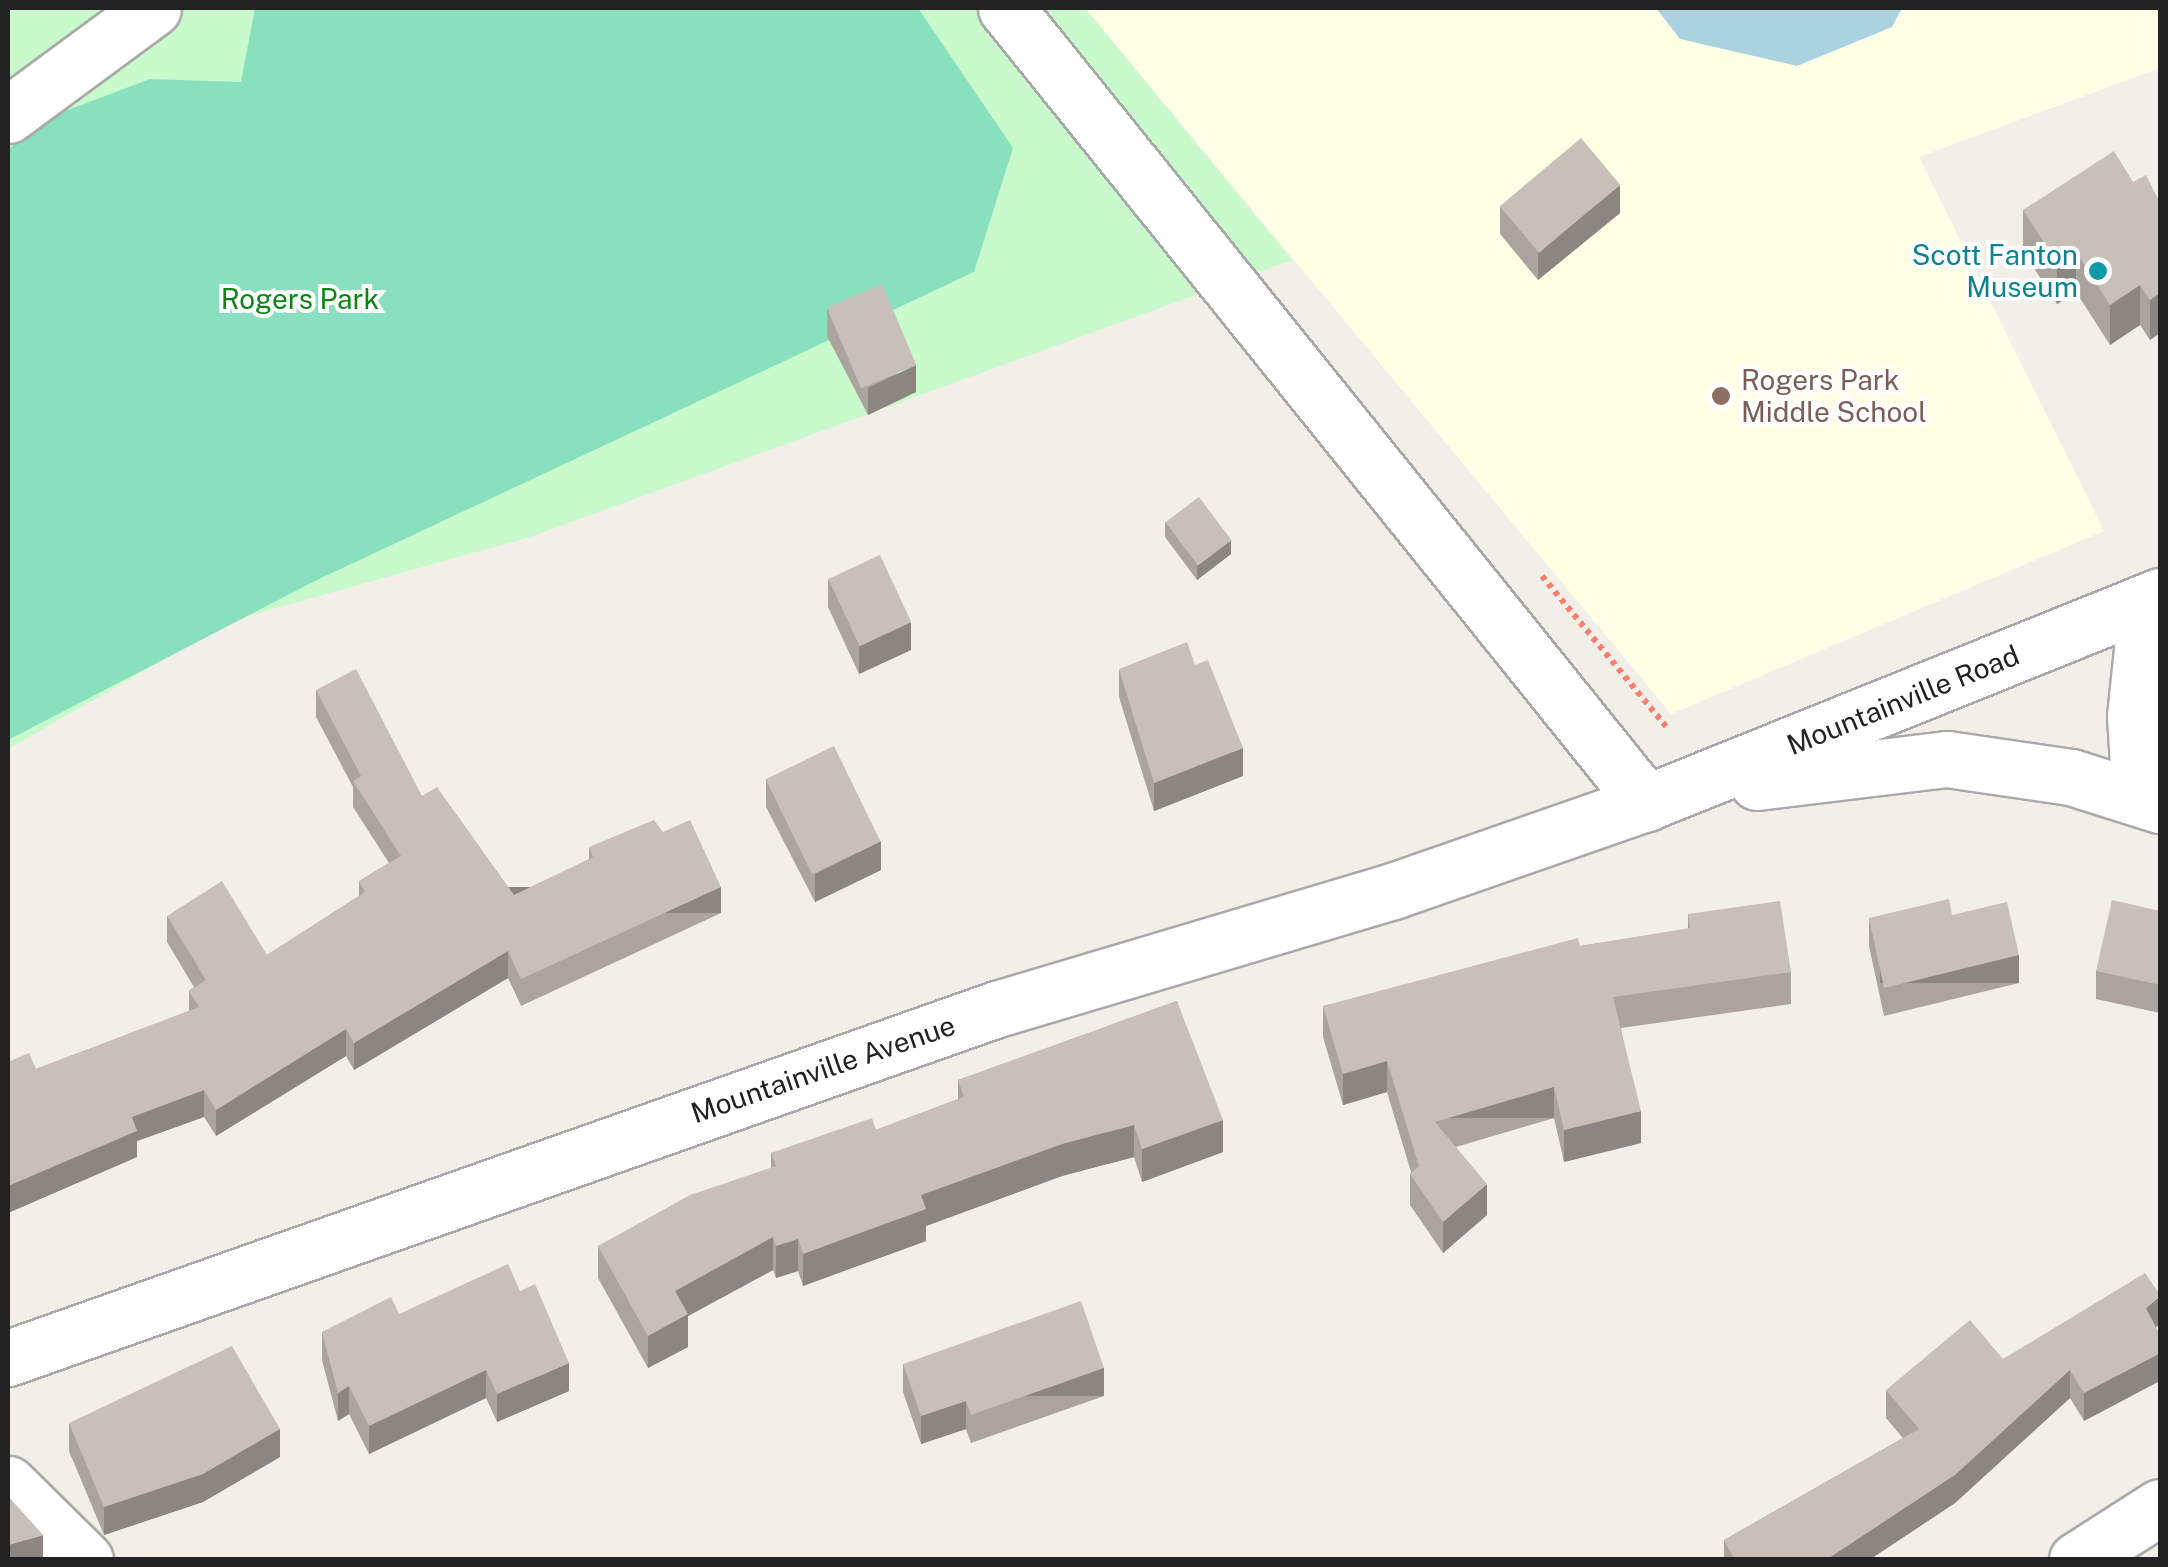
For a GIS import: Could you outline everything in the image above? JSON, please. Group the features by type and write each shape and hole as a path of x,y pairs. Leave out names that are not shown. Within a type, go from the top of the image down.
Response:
{"street":[{"path":"8,115 153,8"},
{"path":"1006,8 1646,803 1806,772 1947,760 2150,800 2135,716 2154,599"},
{"name":"Mountainville Road","path":"1646,803 2154,599"},
{"name":"Mountainville Avenue","path":"8,1358 962,1022 1646,803"},
{"path":"8,1484 84,1560"},
{"path":"2077,1560 2160,1507"}],"shaded area":[{"name":"Rogers Park Middle School","path":"1085,8 2160,8 2160,68 1919,157 2104,531 1671,714"}],"green space":[{"name":"Rogers Park","path":"8,8 1085,8 1292,260 530,537 233,620 8,749"},
{"name":"Rogers Park","path":"255,8 918,8 1013,148 974,272 317,580 8,740 8,150 39,121 150,79 241,82"}],"water":[{"path":"1656,8 1902,8 1892,27 1797,66 1680,39"}],"building":[{"path":"1581,138 1620,185 1539,253 1500,206"},
{"path":"2114,151 2133,182 2146,175 2160,203 2160,293 2150,300 2140,285 2110,305 2076,252 2057,263 2023,210"},
{"path":"882,284 916,365 861,388 827,307"},
{"path":"1199,497 1231,540 1198,565 1165,522"},
{"path":"880,555 911,622 860,646 828,579"},
{"path":"1187,642 1195,665 1208,660 1243,748 1154,783 1119,669"},
{"path":"356,669 422,796 437,787 514,895 593,857 589,847 654,820 663,832 690,820 721,887 521,979 508,951 354,1043 346,1029 216,1110 204,1090 132,1117 137,1131 8,1186 8,1062 29,1053 36,1069 199,1007 189,991 206,980 167,916 222,881 267,955 365,892 359,881 401,856 353,781 361,776 316,690"},
{"path":"834,746 880,841 812,875 766,779"},
{"path":"1949,899 1952,915 2007,902 2019,955 1884,988 1869,918"},
{"path":"2112,900 2160,911 2160,985 2096,971"},
{"path":"1780,901 1791,972 1613,997 1641,1111 1564,1130 1554,1087 1435,1122 1487,1184 1443,1222 1410,1174 1419,1166 1387,1061 1343,1074 1323,1006 1578,938 1580,946 1690,928 1688,914"},
{"path":"1177,1001 1223,1120 1142,1149 1134,1125 1062,1144 921,1195 926,1209 803,1254 798,1239 776,1246 773,1237 675,1291 688,1314 648,1336 598,1246 690,1195 776,1166 771,1153 872,1118 876,1130 964,1097 958,1080"},
{"path":"508,1264 520,1291 535,1284 569,1363 497,1394 486,1370 369,1426 349,1386 338,1393 322,1332 391,1297 399,1314"},
{"path":"2145,1273 2160,1295 2146,1308 2160,1335 2160,1353 2084,1393 2070,1370 1955,1475 1826,1560 1735,1560 1724,1540 1919,1429 1886,1390 1970,1320 2003,1359"},
{"path":"1081,1301 1104,1368 971,1415 966,1401 921,1416 903,1364"},
{"path":"232,1346 280,1429 203,1474 104,1507 69,1423"},
{"path":"8,1496 43,1535 8,1545"}],"place":[{"name":"Scott Fanton Museum","path":"2098,271"},
{"name":"Rogers Park Middle School","path":"1721,396"}]}
